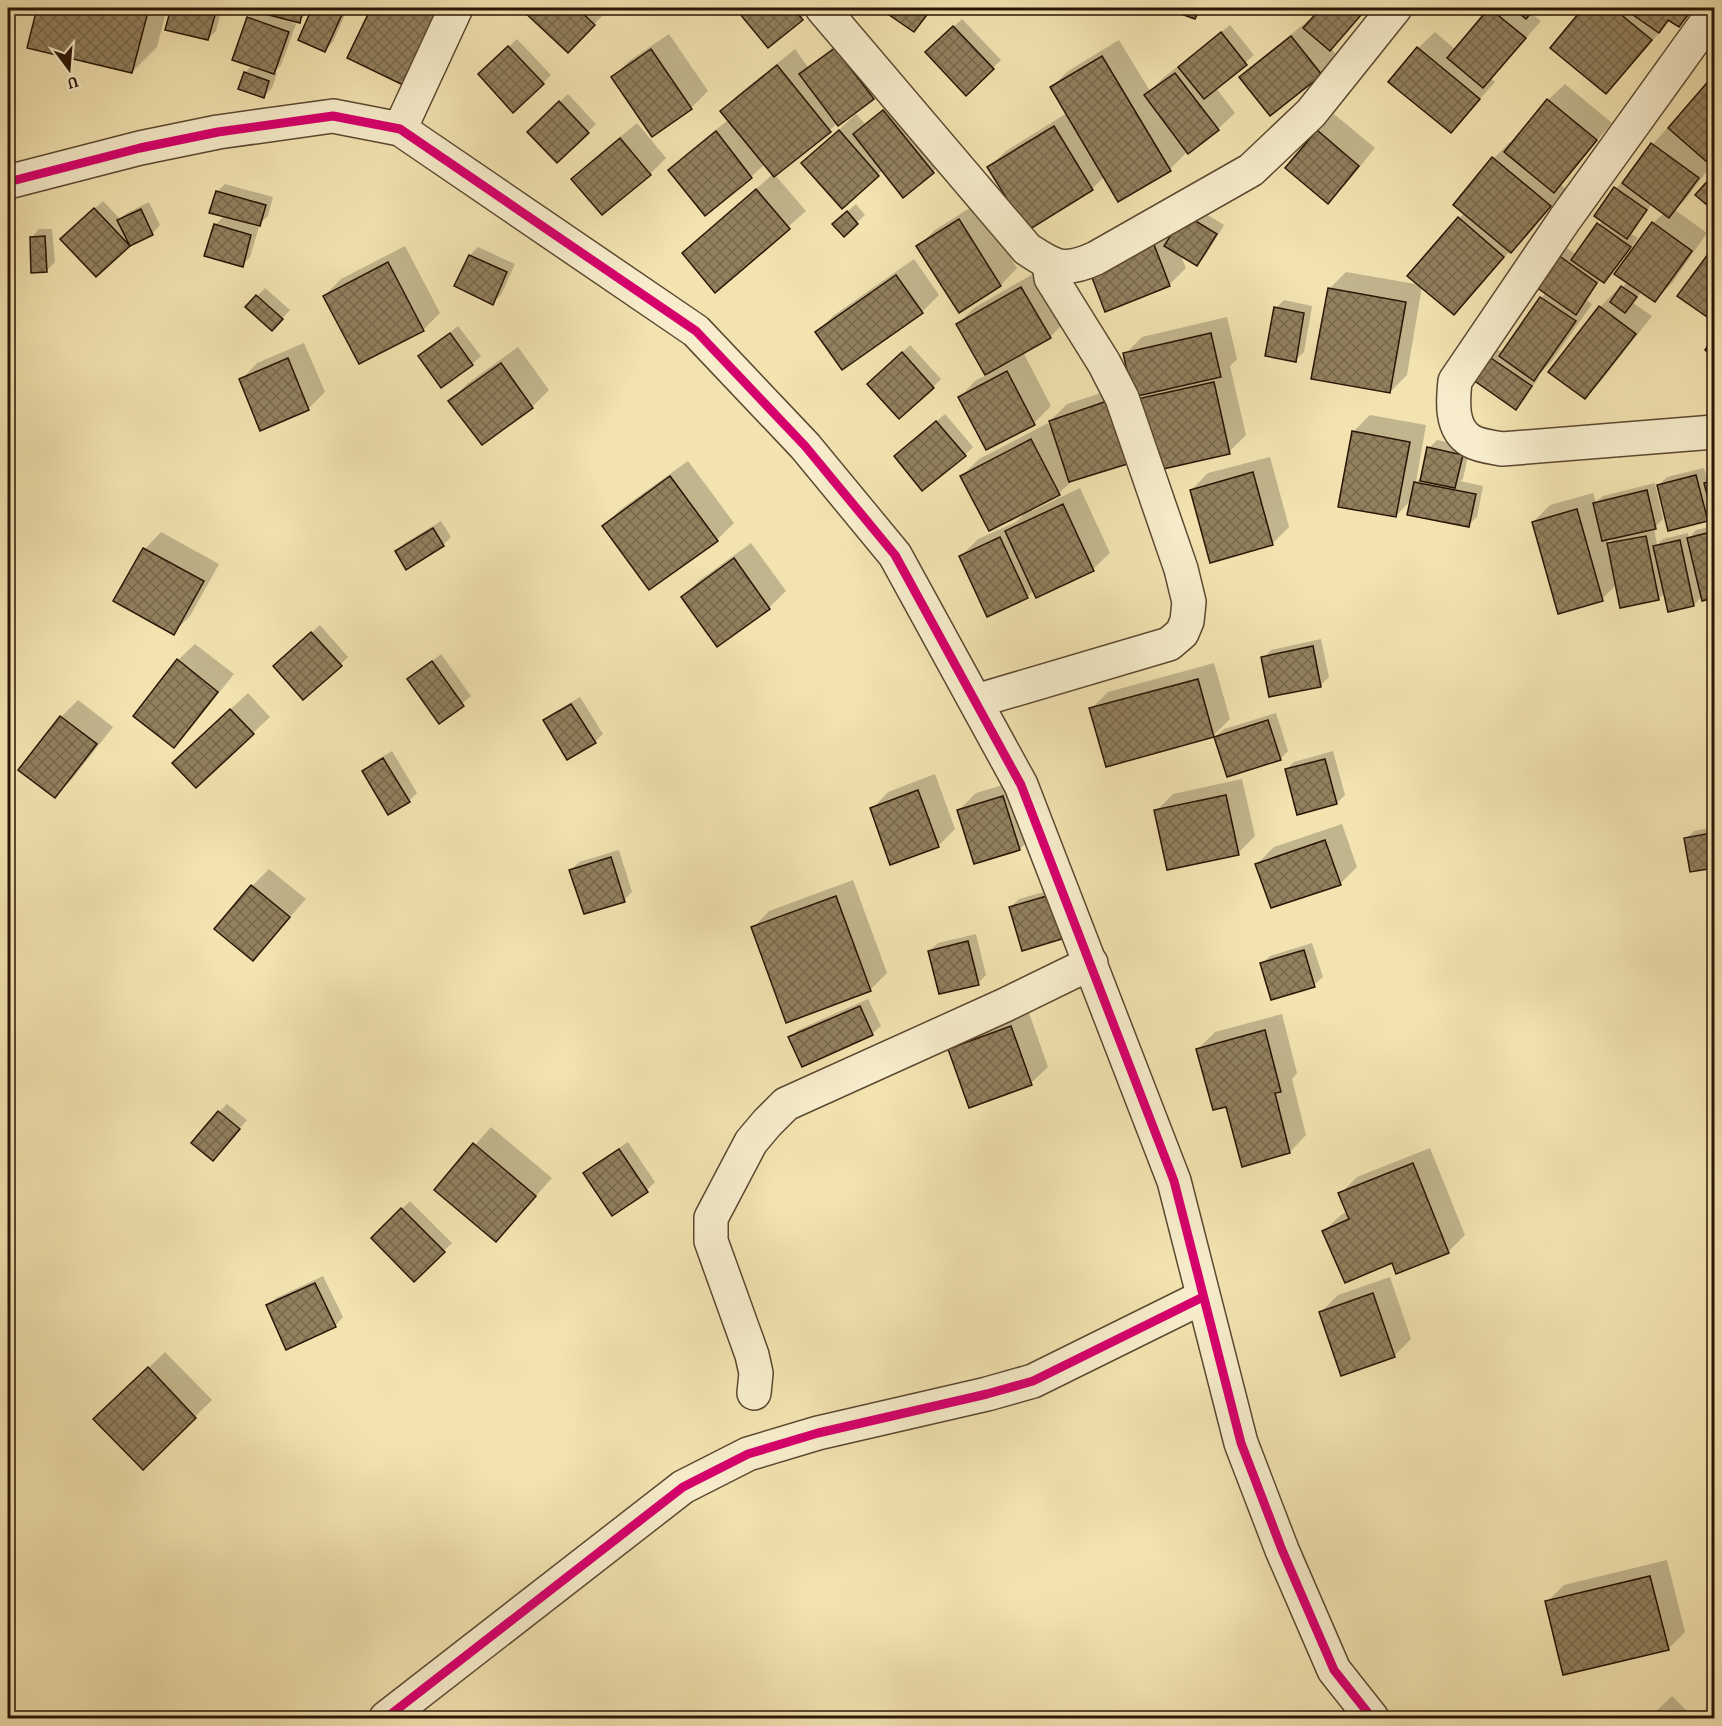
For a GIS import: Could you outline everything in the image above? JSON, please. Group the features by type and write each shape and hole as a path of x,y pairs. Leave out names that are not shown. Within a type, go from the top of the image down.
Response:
{"street":[{"path":"400,129 456,8"},
{"path":"822,8 1027,249 1048,263 1066,268 1089,262 1251,170 1311,113 1395,8"},
{"path":"1714,12 1565,219 1455,381 1453,404 1456,423 1468,440 1502,449 1714,432"},
{"path":"8,182 140,148 218,132 333,116 400,129 696,331 805,446 895,555 1022,785 1174,1181 1241,1443 1282,1550 1334,1670 1372,1719"},
{"path":"976,702 1169,644 1182,633 1187,621 1189,602 1181,569 1130,418 1112,378 1051,278 1048,263"},
{"path":"754,1393 756,1373 752,1355 711,1241 711,1218 751,1142 786,1104 994,1010 1091,963"},
{"path":"386,1719 683,1486 748,1454 818,1433 987,1394 1033,1381 1203,1297"}],"building":[{"path":"37,8 149,8 132,73 27,48"},
{"path":"171,8 217,8 208,40 165,30"},
{"path":"242,8 303,8 300,23"},
{"path":"312,8 345,8 325,52 298,40"},
{"path":"371,8 441,8 403,85 347,58"},
{"path":"520,8 577,8 595,25 568,53"},
{"path":"735,8 793,8 803,20 768,48"},
{"path":"879,8 932,8 914,32"},
{"path":"1164,8 1200,8 1195,19"},
{"path":"1321,8 1367,8 1330,51 1303,28"},
{"path":"1489,8 1526,38 1483,88 1447,58"},
{"path":"1513,8 1535,8 1526,19"},
{"path":"1583,8 1613,8 1652,40 1606,94 1550,48"},
{"path":"1623,8 1693,8 1679,27 1668,20 1659,33"},
{"path":"247,17 289,32 274,74 232,60"},
{"path":"953,26 994,69 966,96 925,52"},
{"path":"1221,32 1247,65 1204,99 1178,67"},
{"path":"1291,36 1322,75 1270,116 1239,77"},
{"path":"508,46 544,84 513,113 478,74"},
{"path":"1417,47 1480,99 1451,133 1388,82"},
{"path":"835,48 874,99 838,126 799,74"},
{"path":"651,49 692,109 652,137 611,77"},
{"path":"1102,56 1171,171 1118,202 1050,87"},
{"path":"777,65 831,132 774,177 720,111"},
{"path":"244,72 269,81 264,98 238,89"},
{"path":"1175,73 1219,130 1188,154 1144,95"},
{"path":"1711,78 1714,81 1714,168 1668,128"},
{"path":"1547,99 1597,140 1554,193 1504,152"},
{"path":"559,101 589,133 557,163 527,132"},
{"path":"883,110 934,173 903,198 853,134"},
{"path":"1054,126 1093,190 1027,231 987,167"},
{"path":"839,130 879,176 842,209 801,163"},
{"path":"1317,130 1359,166 1328,204 1285,168"},
{"path":"716,131 752,178 705,216 668,170"},
{"path":"620,138 651,175 602,215 571,179"},
{"path":"1651,143 1699,178 1669,218 1622,183"},
{"path":"1492,157 1551,206 1511,253 1453,205"},
{"path":"1713,175 1714,208 1713,210 1695,195"},
{"path":"1614,187 1647,210 1627,239 1594,216"},
{"path":"756,189 790,229 715,293 682,253"},
{"path":"216,191 266,205 260,226 209,213"},
{"path":"94,208 130,246 96,277 60,239"},
{"path":"141,209 153,235 130,246 117,220"},
{"path":"847,211 858,224 844,237 832,224"},
{"path":"1184,214 1217,234 1197,266 1164,246"},
{"path":"1458,217 1504,257 1454,315 1407,276"},
{"path":"959,219 1001,286 959,313 916,246"},
{"path":"1652,222 1692,251 1655,302 1614,274"},
{"path":"1597,223 1631,247 1604,283 1571,260"},
{"path":"214,224 251,235 243,267 204,256"},
{"path":"45,236 47,272 31,273 30,237"},
{"path":"1153,242 1170,286 1105,312 1088,267"},
{"path":"1714,246 1714,313 1710,319 1677,296"},
{"path":"469,255 507,272 493,305 454,286"},
{"path":"1558,255 1597,283 1576,315 1536,287"},
{"path":"388,262 424,331 359,364 323,296"},
{"path":"896,275 923,313 842,370 815,332"},
{"path":"1621,286 1637,297 1625,313 1610,302"},
{"path":"1021,287 1051,338 985,375 956,324"},
{"path":"1328,288 1406,302 1390,393 1311,379"},
{"path":"256,295 283,319 272,331 245,307"},
{"path":"1540,297 1576,321 1534,381 1499,356"},
{"path":"1599,306 1636,334 1585,399 1548,372"},
{"path":"1274,307 1304,313 1296,362 1265,356"},
{"path":"450,333 473,365 441,388 418,356"},
{"path":"1211,333 1221,377 1133,397 1123,353"},
{"path":"1714,337 1714,358 1705,350"},
{"path":"902,352 934,388 899,419 867,384"},
{"path":"1485,354 1532,386 1516,410 1469,377"},
{"path":"288,358 309,410 260,431 239,379"},
{"path":"501,363 533,408 482,445 448,401"},
{"path":"1007,371 1035,425 986,450 958,397"},
{"path":"1214,382 1230,454 1154,471 1137,399"},
{"path":"1113,399 1134,462 1069,482 1049,421"},
{"path":"936,421 966,456 922,491 894,456"},
{"path":"1352,431 1410,442 1396,517 1338,507"},
{"path":"1031,439 1060,495 989,531 960,476"},
{"path":"1427,447 1463,455 1455,488 1420,481"},
{"path":"1253,472 1273,545 1210,563 1190,490"},
{"path":"1696,475 1708,521 1668,531 1657,485"},
{"path":"670,476 718,541 649,590 602,526"},
{"path":"1714,480 1714,521 1704,483"},
{"path":"1414,482 1476,494 1469,527 1407,515"},
{"path":"1647,490 1656,529 1602,541 1593,503"},
{"path":"1063,504 1094,571 1036,598 1005,531"},
{"path":"1577,509 1603,601 1558,614 1532,522"},
{"path":"433,528 444,546 406,570 395,551"},
{"path":"1711,532 1714,548 1714,598 1702,601 1687,538"},
{"path":"1646,536 1659,600 1620,608 1607,543"},
{"path":"1000,537 1028,598 987,617 959,556"},
{"path":"1680,540 1694,606 1668,612 1653,546"},
{"path":"143,548 204,581 174,635 113,601"},
{"path":"734,558 770,609 717,647 681,597"},
{"path":"311,632 342,666 303,700 273,666"},
{"path":"1313,646 1321,687 1269,697 1261,657"},
{"path":"177,659 218,692 174,748 133,716"},
{"path":"432,661 464,706 439,724 407,679"},
{"path":"1198,679 1214,737 1106,767 1089,708"},
{"path":"571,704 596,743 567,760 543,720"},
{"path":"230,709 254,734 196,788 172,763"},
{"path":"60,716 97,744 55,798 18,770"},
{"path":"1268,720 1281,760 1227,777 1214,737"},
{"path":"383,758 410,802 388,815 362,771"},
{"path":"1325,759 1337,804 1297,815 1285,769"},
{"path":"918,790 939,847 890,865 870,808"},
{"path":"1226,795 1239,855 1167,870 1154,810"},
{"path":"1003,796 1020,850 974,864 957,810"},
{"path":"1712,833 1714,868 1690,872 1684,838"},
{"path":"1325,840 1341,885 1271,908 1255,864"},
{"path":"611,857 625,902 584,914 569,870"},
{"path":"251,885 290,917 253,961 214,929"},
{"path":"1050,895 1062,939 1022,951 1009,907"},
{"path":"836,896 871,991 786,1023 751,927"},
{"path":"968,941 979,985 939,994 928,951"},
{"path":"1304,950 1315,987 1271,1000 1260,963"},
{"path":"860,1006 873,1035 802,1067 788,1037"},
{"path":"1011,1026 1032,1085 969,1108 948,1049"},
{"path":"1265,1030 1281,1092 1275,1093 1290,1153 1242,1167 1226,1107 1213,1110 1196,1049"},
{"path":"218,1111 240,1129 213,1161 191,1143"},
{"path":"473,1143 536,1196 496,1242 434,1190"},
{"path":"619,1149 648,1192 612,1216 583,1173"},
{"path":"1413,1163 1449,1253 1396,1274 1392,1263 1345,1283 1322,1231 1349,1219 1338,1193"},
{"path":"401,1208 445,1252 414,1282 371,1238"},
{"path":"315,1283 336,1327 286,1350 266,1305"},
{"path":"1373,1293 1395,1357 1341,1376 1319,1312"},
{"path":"148,1367 196,1418 143,1470 93,1419"},
{"path":"1650,1576 1669,1650 1563,1675 1545,1601"}],"cycle path":[{"path":"8,182 140,148 218,132 333,116 400,129 696,331 805,446 895,555 1021,785 1174,1181 1241,1443 1282,1550 1334,1670 1372,1718"},
{"path":"386,1718 683,1487 748,1454 818,1433 987,1394 1033,1381 1203,1297"}]}
